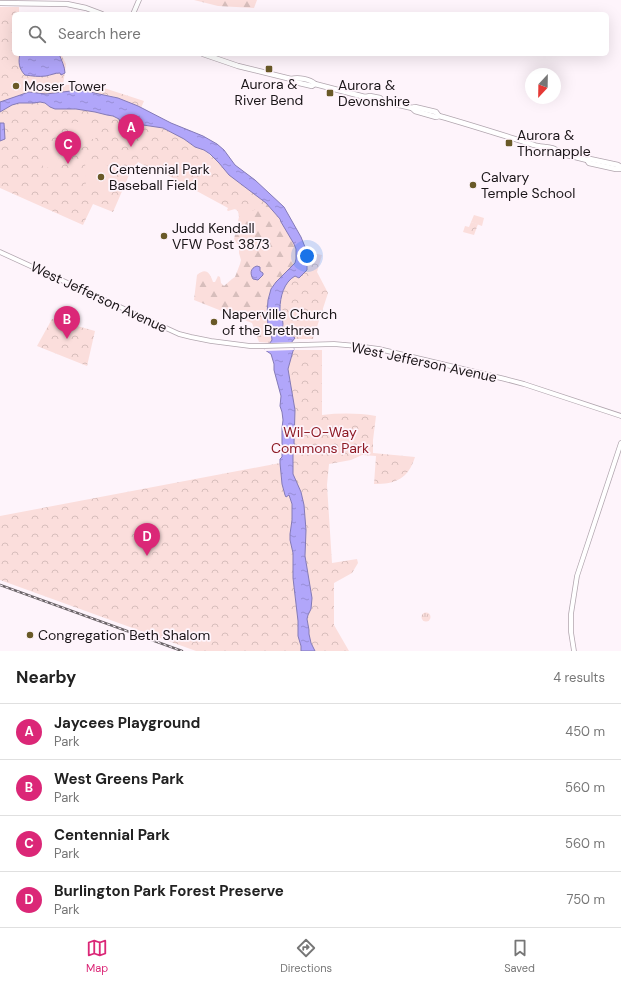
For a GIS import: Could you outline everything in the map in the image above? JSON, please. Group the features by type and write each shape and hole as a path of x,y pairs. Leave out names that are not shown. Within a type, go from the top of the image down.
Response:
{"main road":[{"path":"0,2 67,4 97,12"},
{"path":"209,56 238,66 291,79 296,78 312,82 365,97 368,100 378,102 382,101 412,108 414,111 436,117 439,116 539,147 552,153 559,153 587,160 590,159 618,165 621,168"}],"street":[{"path":"134,12 139,0"},
{"name":"West Jefferson Avenue","path":"0,252 181,335 225,343 265,346 334,344 379,349 505,379 621,416"},
{"path":"574,651 571,627 572,607 577,576 621,443"}],"green space":[{"path":"194,0 257,0 254,8 218,6"},
{"path":"0,7 19,7 19,12 12,12 12,56 62,56 66,64 63,85 83,84 104,88 144,101 141,108 112,96 80,91 46,94 29,92 0,102"},
{"path":"45,103 55,109 76,109 113,116 119,119 119,122 127,127 143,125 163,128 184,139 195,147 204,150 219,163 229,175 266,203 240,218 239,213 235,209 228,211 228,208 158,170 156,172 138,162 135,167 133,166 113,212 93,204 83,225 0,188 0,112 12,104"},
{"path":"77,122 96,127 98,133 95,139 88,139 76,134 74,129"},
{"path":"54,153 60,155 54,170 46,167 44,168 41,161"},
{"name":"Centennial Park Baseball Field","path":"97,159 108,166 116,178 119,186 113,190 86,189 85,160"},
{"path":"265,202 280,219 296,249 295,263 276,282 271,289 268,300 267,314 268,325 271,331 271,343 259,342 252,323 194,300 197,275 203,271 209,274 213,282 215,282 218,276 220,277 221,283 224,286 235,277 241,260 239,246 234,239 239,217 238,210"},
{"path":"474,215 484,218 482,226 471,222"},
{"path":"471,222 478,224 474,235 463,232 465,226 469,227"},
{"path":"307,252 322,255 317,272 328,293 313,339 294,339 295,338 284,333 282,330 283,324 281,302 285,287 291,279 295,276 299,278 306,271 308,262"},
{"path":"52,319 95,331 87,366 37,346"},
{"name":"Wil-O-Way Commons Park","path":"293,350 322,350 322,415 362,414 376,416 373,453 415,457 405,475 395,481 382,484 374,484 376,456 362,455 351,460 329,464 327,485 332,563 357,559 358,563 352,573 334,583 334,625 349,651 315,651 309,634 307,619 311,609 312,598 305,556 306,530 304,505 301,492 292,470 295,410 288,369"},
{"path":"280,463 282,484 289,495 292,504 290,534 293,553 293,578 298,621 298,636 301,651 196,651 0,580 0,516"},
{"path":"426,612 431,617 426,622 421,617"}],"water":[{"path":"20,56 60,56 65,73 61,75 58,73 43,76 25,75 21,70"},
{"path":"85,91 118,98 203,136 217,144 224,150 235,165 255,180 284,207 301,237 307,252 307,270 299,278 295,276 285,286 281,300 280,313 283,322 282,330 284,333 295,338 291,343 294,349 288,369 295,410 293,474 301,492 304,505 306,530 305,556 312,598 311,609 307,619 311,643 315,651 301,651 298,636 298,621 293,578 293,553 290,540 292,504 289,495 286,497 285,495 282,484 280,463 280,459 282,457 283,420 280,406 281,396 271,354 265,350 272,340 267,314 268,300 271,289 295,263 296,249 294,244 280,219 266,203 229,175 210,154 163,128 143,125 127,127 120,122 119,119 113,116 76,109 55,109 45,103 40,102 19,103 0,112 0,102 29,92 46,94"},
{"path":"0,123 4,123 5,139 0,141"},
{"path":"257,266 260,267 260,271 263,273 258,280 253,279 251,275 253,268"}],"pier":[{"path":"293,342 294,350 265,351 265,346 268,343"}],"railway":[{"path":"0,585 182,651"}],"place":[{"name":"Aurora & River Bend","path":"269,69"},
{"name":"Moser Tower","path":"16,86"},
{"name":"Aurora & Devonshire","path":"330,93"},
{"name":"Aurora & Thornapple","path":"509,143"},
{"name":"Jaycees Playground","path":"131,147"},
{"name":"Centennial Park","path":"68,164"},
{"name":"Centennial Park Baseball Field","path":"101,177"},
{"name":"Calvary Temple School","path":"473,185"},
{"name":"Judd Kendall VFW Post 3873","path":"164,236"},
{"name":"Naperville Church of the Brethren","path":"214,322"},
{"name":"West Greens Park","path":"67,339"},
{"name":"Burlington Park Forest Preserve","path":"147,556"},
{"name":"Congregation Beth Shalom","path":"30,635"}]}
